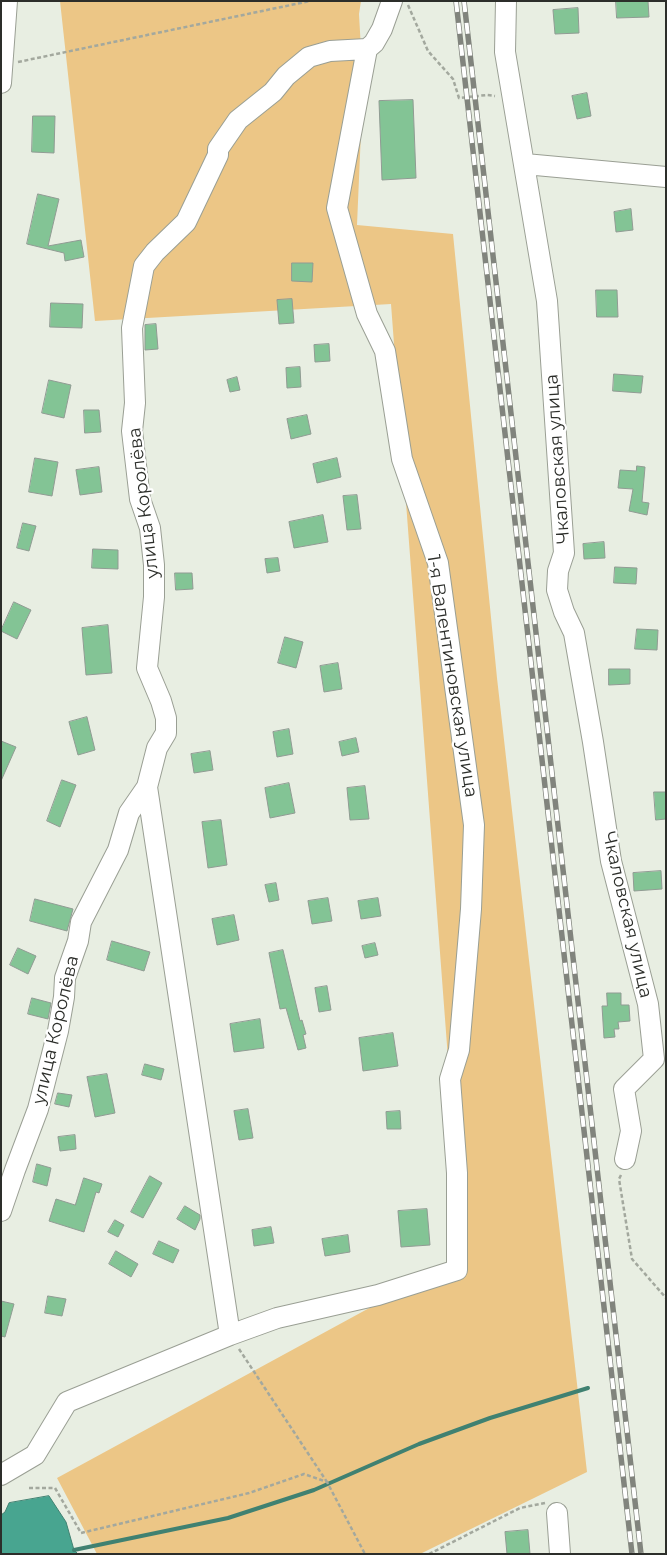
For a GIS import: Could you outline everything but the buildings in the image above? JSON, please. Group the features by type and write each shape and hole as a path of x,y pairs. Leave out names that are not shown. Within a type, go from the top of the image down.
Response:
{"street":[{"path":"2,71 7,1"},
{"path":"367,49 374,43 382,29 392,1"},
{"name":"Чкаловская улица","path":"506,1 505,52 548,311 564,553 558,571 557,590 564,612 574,633 611,861 648,1004 654,1059 624,1089 631,1131 625,1159"},
{"name":"улица Королёва","path":"1,1211 38,1109 58,1031 64,998 65,978 78,941 81,922 118,850 129,813 147,787 157,748 166,733 166,718 147,668 154,597 154,565 150,528 140,500 132,431 135,403 132,328 144,266 155,252 186,222 218,155 218,149 238,120 273,92 286,76 309,57 330,51 367,49"},
{"name":"1-я Валентиновская улица","path":"230,1336 277,1318 378,1295 456,1270 457,1173 450,1079 459,1050 471,909 474,826 438,563 402,459 385,351 367,314 337,208 367,49"},
{"path":"525,164 666,177"},
{"path":"1,1475 35,1455 67,1402 230,1336 147,787"},
{"path":"558,1513 560,1554"}],"path":[{"path":"2,71 310,1"},
{"path":"407,1 428,51 453,79 458,98 487,95"},
{"path":"625,1159 619,1179 632,1259 666,1298"},
{"path":"230,1336 327,1482 366,1554"},
{"path":"29,1488 55,1488 81,1532 249,1493 304,1474 327,1482"},
{"path":"429,1554 520,1508 544,1502 558,1513"}],"shaded area":[{"path":"60,1 361,1 359,14 363,85 357,225 453,234 497,678 587,1472 420,1554 97,1554 57,1478 463,1257 391,304 95,321"},
{"path":"49,1496 66,1522 74,1550 78,1554 1,1554 1,1515 5,1512 9,1503"}],"waterway":[{"path":"74,1550 228,1518 314,1490 419,1444 490,1418 588,1388"}],"railway":[{"path":"456,1 632,1554"},
{"path":"464,1 641,1554"}]}
